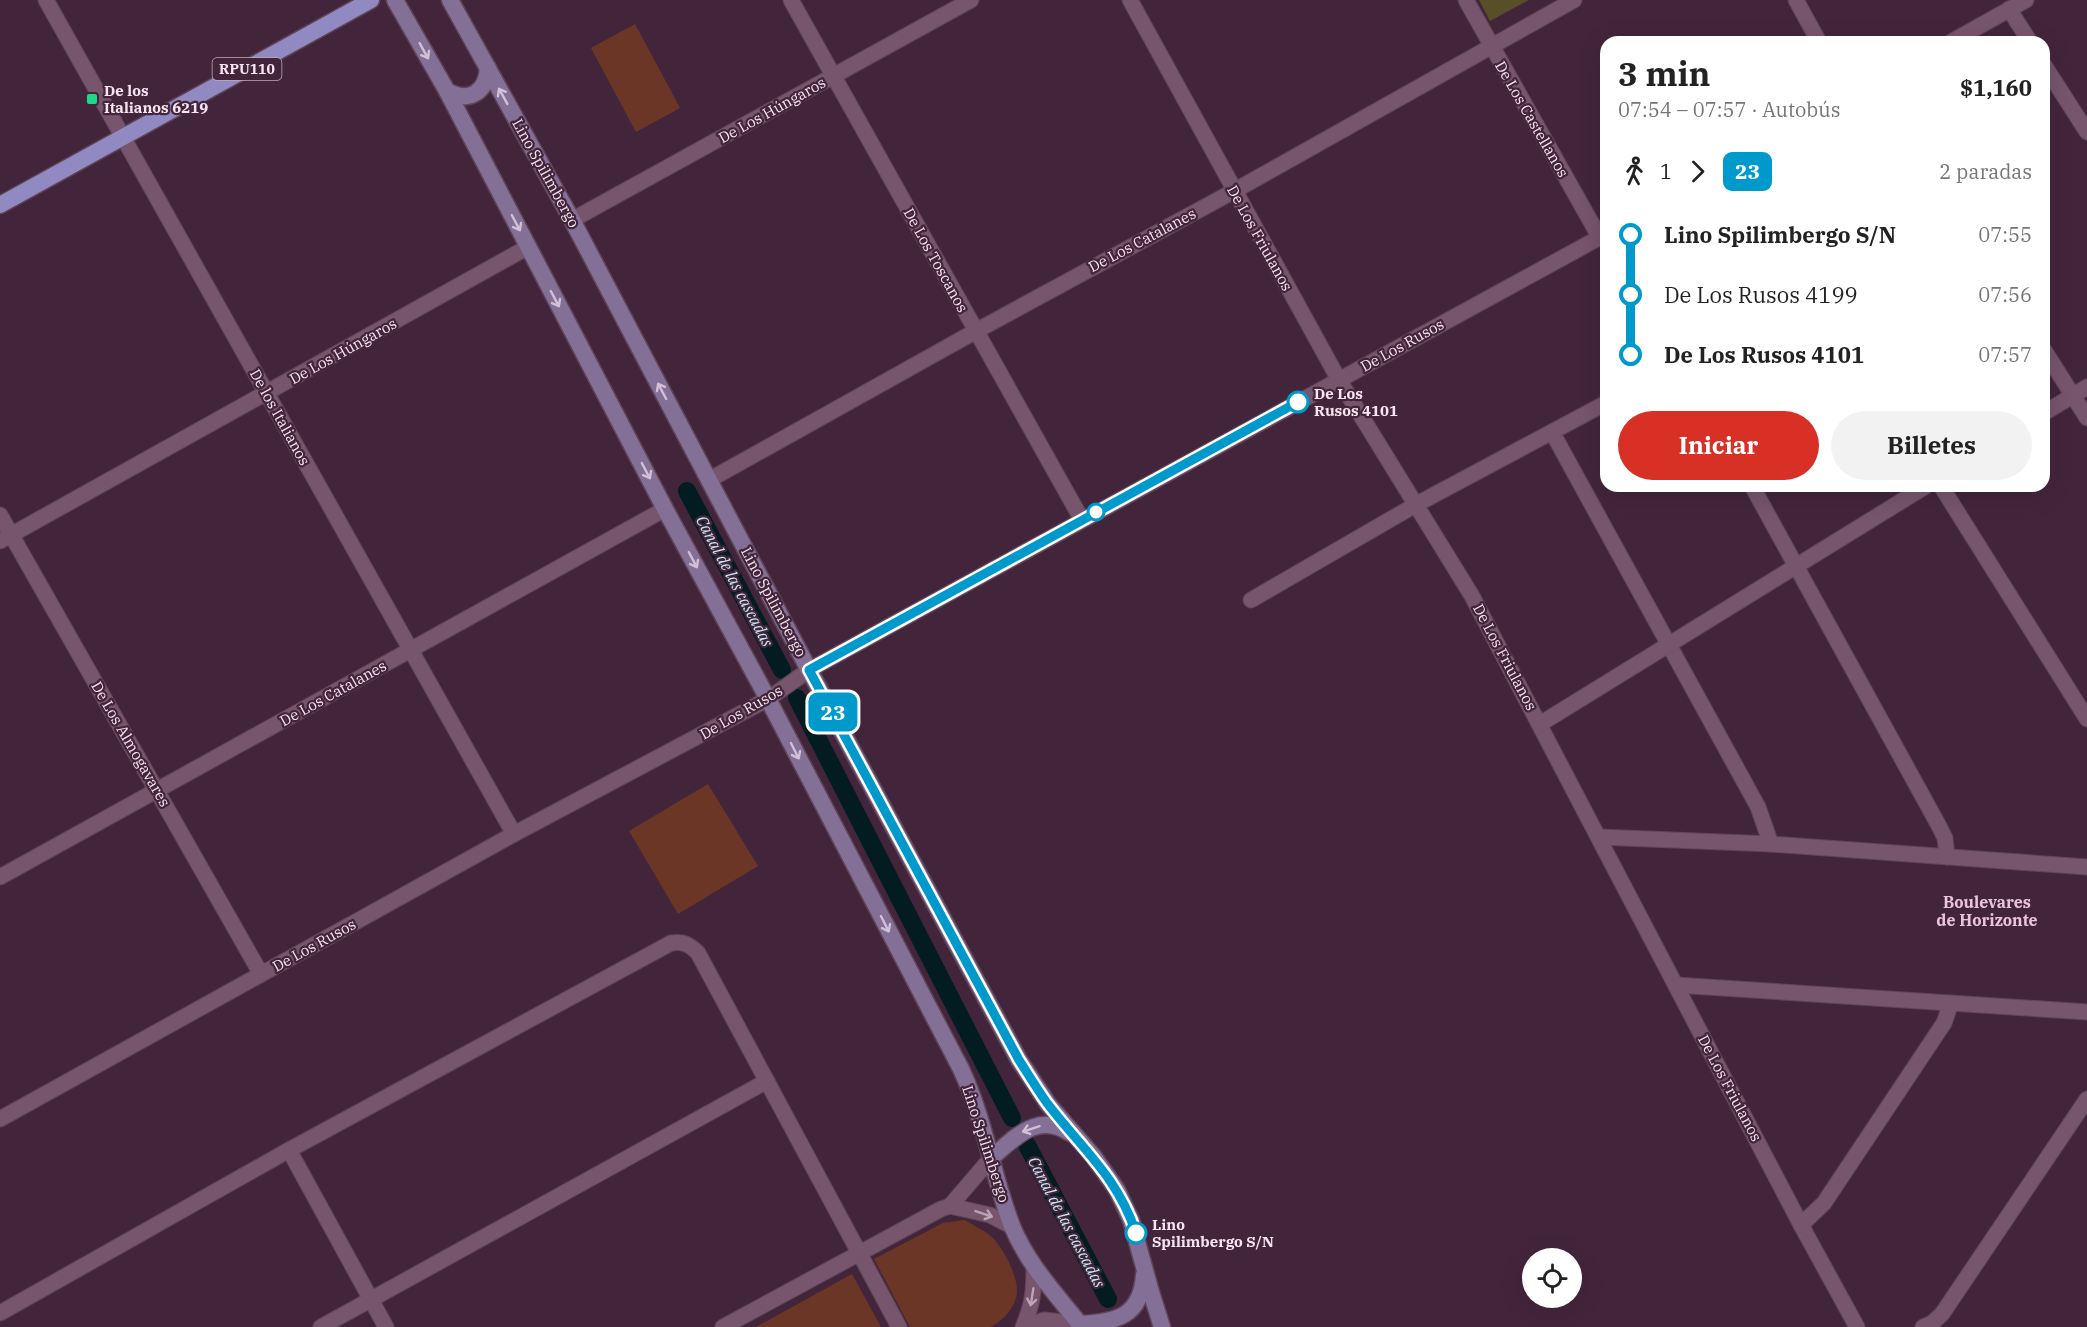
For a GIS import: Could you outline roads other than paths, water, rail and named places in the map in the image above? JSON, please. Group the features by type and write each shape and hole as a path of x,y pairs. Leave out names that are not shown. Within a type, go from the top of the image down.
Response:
{"main road":[{"name":"RPU110","path":"0,205 371,0"},
{"name":"Lino Spilimbergo","path":"395,0 447,91 961,1069 976,1105 1013,1227 1034,1266 1081,1326"},
{"name":"Lino Spilimbergo","path":"450,0 572,220 809,670 1014,1050 1048,1104 1106,1173 1125,1205 1137,1237 1144,1271 1162,1327"},
{"path":"447,91 455,96 475,93 487,78 488,68"},
{"path":"992,1157 1017,1135 1034,1127 1056,1126 1076,1137"},
{"path":"1081,1326 1114,1320 1130,1312 1141,1294 1144,1271"}],"street":[{"name":"De los Italianos","path":"46,0 514,834"},
{"name":"De Los Toscanos","path":"791,0 1082,520"},
{"name":"De Los Húngaros","path":"572,220 971,0"},
{"name":"De Los Friulanos","path":"1130,0 1339,380 1467,586 1801,1225 1857,1327"},
{"name":"De Los Castellanos","path":"1466,0 1491,47 1600,231"},
{"name":"De Los Catalanes","path":"710,480 976,331 1234,191 1574,0"},
{"path":"1796,0 1816,36"},
{"path":"1962,36 2026,0"},
{"path":"2009,9 2026,36"},
{"path":"2050,74 2087,132"},
{"name":"De Los Rusos","path":"1,1116 514,834 768,699 809,670 1600,238"},
{"name":"De Los Húngaros","path":"6,538 528,247"},
{"path":"2050,360 2087,418"},
{"path":"2050,409 2087,387"},
{"path":"1251,600 1417,504 1600,406"},
{"path":"1552,432 1758,807 1771,844"},
{"path":"1755,492 1939,826 1944,838 1947,857"},
{"path":"1540,724 1916,492"},
{"path":"1945,492 2087,719"},
{"name":"De Los Catalanes","path":"0,877 665,509"},
{"name":"De Los Almogavares","path":"0,515 6,538 157,790 261,974"},
{"path":"1599,837 1771,844 2087,867"},
{"path":"0,1313 289,1150 671,943 682,941 691,945 698,953 899,1327"},
{"path":"1676,985 2087,1012"},
{"path":"1801,1225 1824,1203 1944,1023 1951,1003"},
{"path":"321,1327 767,1081"},
{"path":"1923,1327 1942,1314 2087,1099"},
{"path":"289,1150 386,1327"},
{"path":"723,1327 859,1252 950,1206 992,1157"},
{"path":"950,1206 990,1215 1013,1227"},
{"path":"1023,1327 1034,1293 1034,1266"},
{"path":"1023,1327 1044,1320 1081,1326"}],"waterway":[{"name":"Canal de las cascadas","path":"687,491 782,670"},
{"path":"797,698 1012,1118"},
{"name":"Canal de las cascadas","path":"1027,1145 1108,1299"}],"place":[{"name":"De los Italianos 6219","path":"92,99"},
{"name":"De Los Rusos 4101","path":"1298,402"},
{"name":"Lino Spilimbergo S/N","path":"1136,1233"}],"district":[{"name":"Boulevares de Horizonte","path":"1987,911"}]}
